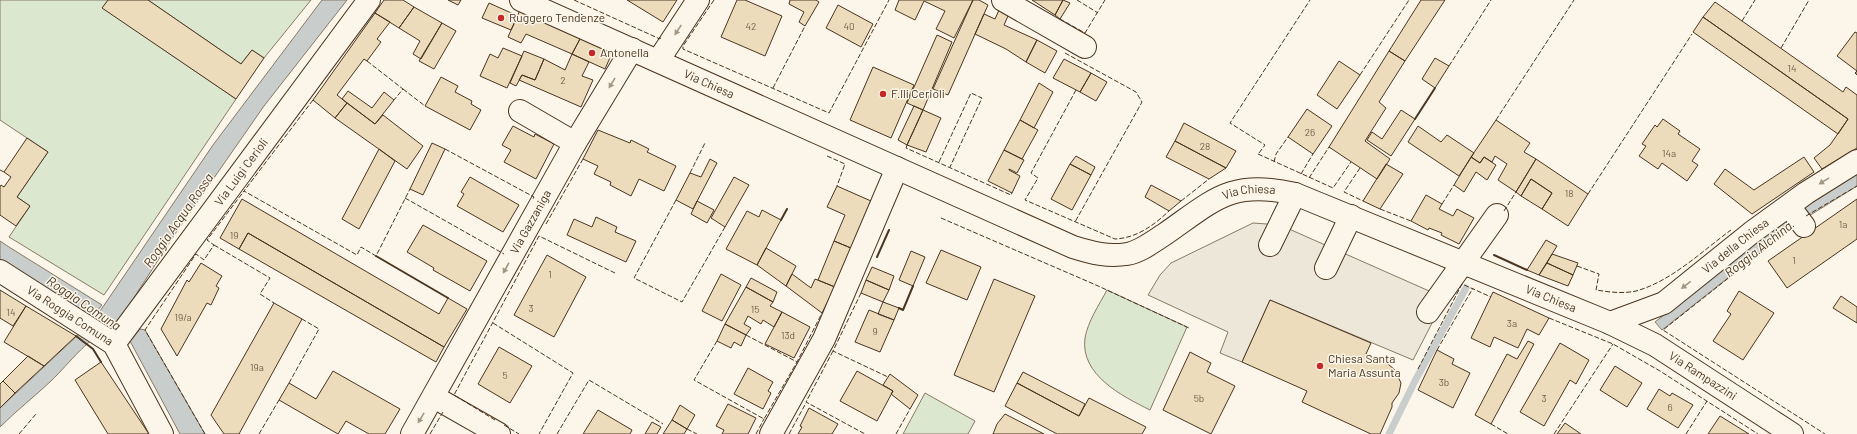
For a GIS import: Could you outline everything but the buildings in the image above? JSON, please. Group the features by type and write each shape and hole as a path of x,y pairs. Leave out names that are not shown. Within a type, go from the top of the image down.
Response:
{"street":[{"name":"Via Luigi Cerioli","path":"101,335 136,315 369,0"},
{"name":"Via Chiesa","path":"521,0 1073,247 1098,255 1128,254 1146,246 1216,198 1236,191 1258,188 1295,194 1610,323"},
{"path":"658,61 698,0"},
{"path":"1007,1 1085,47"},
{"name":"Via Gazzaniga","path":"412,434 575,143 632,49"},
{"path":"520,111 575,143"},
{"name":"Via della Chiesa","path":"1610,323 1664,303 1789,206 1857,161"},
{"path":"771,434 824,340 897,168"},
{"path":"1270,244 1295,194"},
{"path":"1789,206 1804,226"},
{"path":"1428,312 1497,215"},
{"path":"1326,268 1351,216"},
{"name":"Via Roggia Comuna","path":"0,271 101,335 162,434"},
{"name":"Via Rampazzini","path":"1610,323 1655,345 1792,434"},
{"path":"434,397 499,434"}],"green space":[{"path":"0,0 108,0 103,8 236,99 104,295 9,237 30,206 17,197 48,152 0,120"},
{"path":"148,0 311,0 264,58 252,50 241,64"},
{"path":"1107,290 1187,327 1150,410 1127,398 1105,383 1089,363 1085,351 1086,332 1094,313"},
{"path":"925,393 975,421 968,434 903,434"}],"shaded area":[{"path":"1253,223 1280,225 1445,298 1413,360 1270,300 1242,362 1220,353 1228,332 1148,295 1160,275 1171,263"}],"water":[{"name":"Roggia Acqua Rossa","path":"322,0 347,0 264,106 175,234 115,327 97,336 88,343 51,381 0,427 0,408 94,320 213,145"},
{"name":"Roggia Alchina","path":"1857,173 1857,186 1796,224 1662,330 1655,322 1790,217"},
{"name":"Roggia Comuna","path":"0,241 102,305 91,319 0,262"},
{"path":"140,329 145,330 205,434 180,434 130,341"}],"waterway":[{"path":"1389,434 1415,381 1466,288"}],"fence":[{"path":"574,0 660,39 661,37"},
{"path":"714,0 683,46 683,49 829,113 889,0"},
{"path":"1077,0 1098,13"},
{"path":"1060,19 1085,33 1105,0"},
{"path":"1259,153 1265,145 1230,123 1310,0"},
{"path":"1360,75 1409,0"},
{"path":"1449,66 1491,0"},
{"path":"1496,120 1574,0"},
{"path":"1742,21 1755,0"},
{"path":"1781,48 1809,0"},
{"path":"773,88 805,26"},
{"path":"1588,194 1692,34"},
{"path":"1065,53 1136,92 1142,102 1075,222"},
{"path":"367,61 403,89 394,100"},
{"path":"403,89 425,106"},
{"path":"1076,90 1031,173 1038,178 1025,200 1115,239 1131,236 1145,230 1169,211"},
{"path":"939,162 971,93 982,98 950,167"},
{"path":"313,100 244,191 357,255 361,247 376,256 410,189"},
{"path":"1274,162 1276,154 1288,137"},
{"path":"690,173 705,143"},
{"path":"907,145 906,148 1011,195 1012,193"},
{"path":"1309,178 1329,147"},
{"path":"445,149 534,197 533,199"},
{"path":"1258,154 1333,188 1351,162"},
{"path":"1301,174 1313,154"},
{"path":"827,156 845,164 837,186"},
{"path":"546,224 583,159"},
{"path":"1360,168 1344,192 1363,201"},
{"path":"0,170 4,172"},
{"path":"1181,201 1209,179"},
{"path":"1442,204 1454,185"},
{"path":"1806,216 1857,186"},
{"path":"205,434 145,330 196,254 204,260 214,245 207,240 244,191"},
{"path":"1504,211 1516,192"},
{"path":"405,198 504,254"},
{"path":"676,200 634,278 682,302 725,227"},
{"path":"1380,209 1411,221"},
{"path":"941,218 1096,285 1189,328"},
{"path":"1794,226 1663,330 1825,434"},
{"path":"1577,266 1599,274 1596,290 1621,293 1636,291 1674,273 1731,230"},
{"path":"495,420 454,395 539,236 615,273"},
{"path":"214,245 270,278 260,294 274,303"},
{"path":"1418,369 1462,284 1491,297"},
{"path":"1437,350 1473,288"},
{"path":"861,293 833,351 888,377"},
{"path":"746,335 797,362 822,313"},
{"path":"1549,318 1613,344 1660,371 1758,434"},
{"path":"289,383 319,329 302,319"},
{"path":"493,323 573,373 539,434"},
{"path":"717,341 694,380 764,419 797,362"},
{"path":"1554,434 1613,344"},
{"path":"833,351 806,402 865,434"},
{"path":"557,434 589,380 663,424"},
{"path":"259,434 279,400"},
{"path":"1686,434 1707,401"},
{"path":"789,434 806,403"},
{"path":"896,434 910,409"},
{"path":"430,434 443,412"},
{"path":"19,434 36,414"},
{"path":"756,434 764,419"},
{"path":"1491,424 1508,434"},
{"path":"504,425 519,434"},
{"path":"687,429 697,434"}],"wall":[{"path":"1415,119 1435,88"},
{"path":"781,220 787,209"},
{"path":"877,257 889,230"},
{"path":"1494,255 1527,270"},
{"path":"376,256 448,298"},
{"path":"899,308 903,310 913,286"},
{"path":"76,336 93,349 101,362"}],"place":[{"name":"Ruggero Tendenze","path":"501,18"},
{"name":"Antonella","path":"592,53"},
{"name":"F.lli Cerioli","path":"883,94"},
{"name":"Chiesa Santa Maria Assunta","path":"1320,366"}]}
